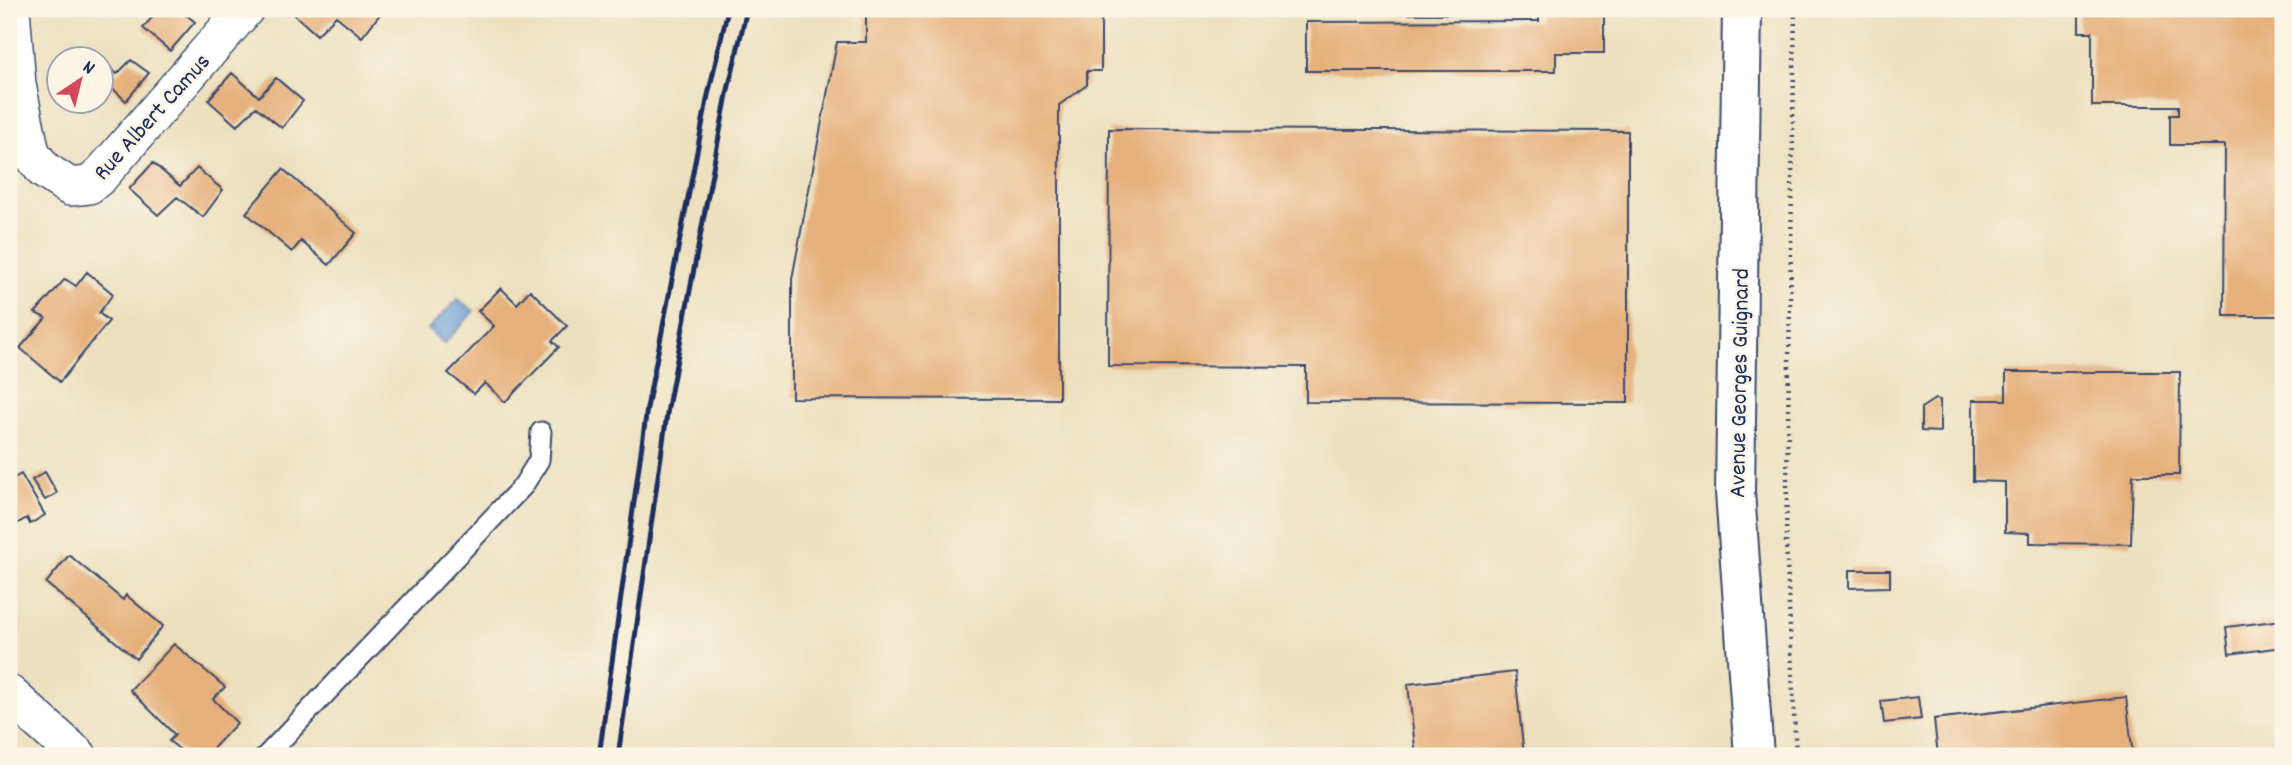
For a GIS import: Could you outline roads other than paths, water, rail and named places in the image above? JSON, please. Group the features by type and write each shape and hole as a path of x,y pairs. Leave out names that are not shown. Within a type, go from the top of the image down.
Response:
{"street":[{"name":"Rue Albert Camus","path":"11,9 17,85 31,153 44,170 70,187 89,185 99,177 245,9"},
{"name":"Avenue Georges Guignard","path":"1742,9 1735,492 1754,756"},
{"path":"9,694 78,756"}],"lane":[{"path":"266,756 523,486 539,460 541,432"}],"water":[{"path":"458,299 474,311 444,344 428,329"}],"railway":[{"path":"599,756 647,408 708,95 728,9"},
{"path":"618,756 668,407 727,94 747,9"}]}
